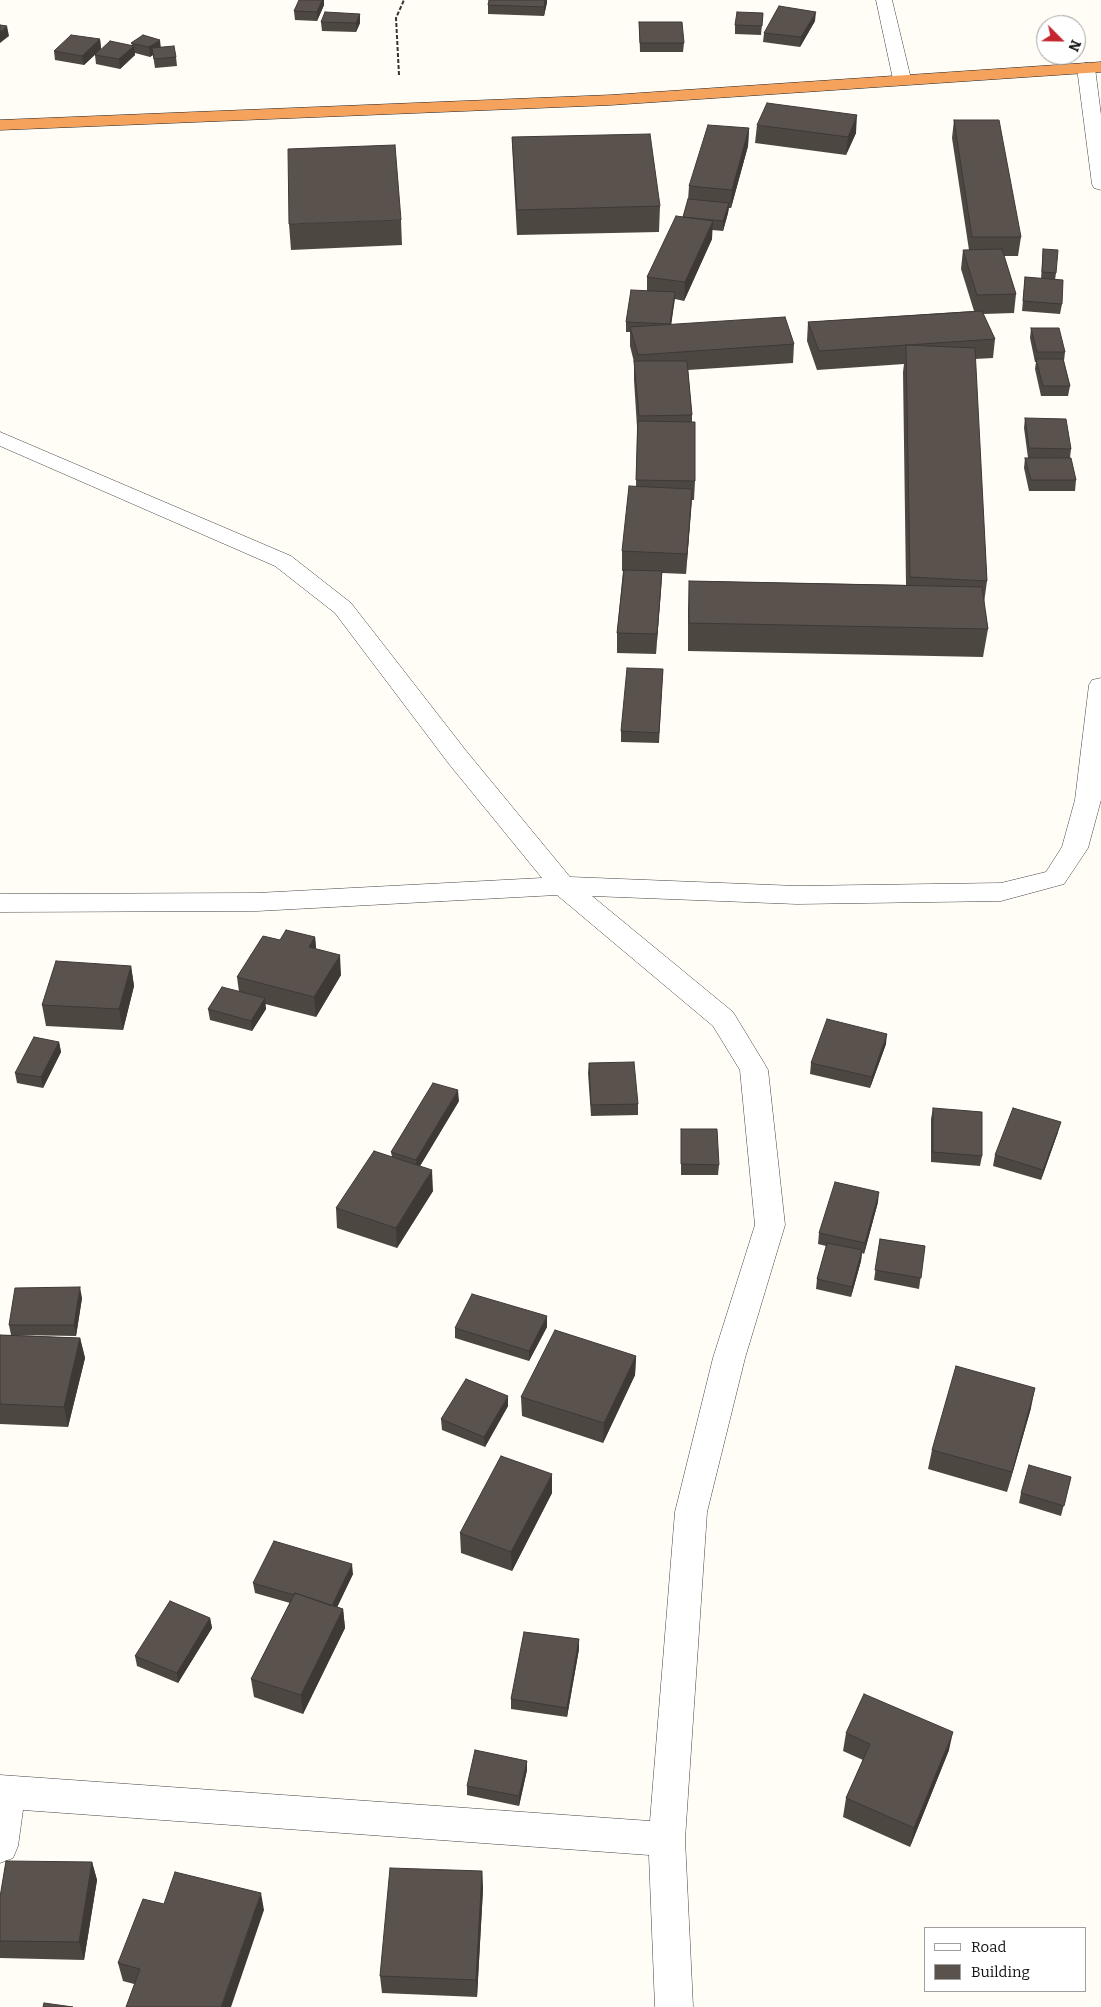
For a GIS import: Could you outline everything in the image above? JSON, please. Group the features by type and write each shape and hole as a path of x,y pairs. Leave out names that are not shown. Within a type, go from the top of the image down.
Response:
{"highway":[{"path":"0,125 611,100 902,79 1094,68"}],"street":[{"path":"884,0 902,79"},
{"path":"1094,68 1101,184"},
{"path":"0,438 283,561 343,608 458,758 563,886 723,1019 754,1070 770,1225 729,1358 691,1512 667,1839 674,2007"},
{"path":"0,903 257,902 563,886 797,895 1001,892 1055,878 1075,848 1088,800 1101,685"},
{"path":"0,1846 3,1792 667,1839"}],"path":[{"path":"400,109 396,18 404,0"}],"building":[{"path":"299,0 322,0 317,12 294,11"},
{"path":"489,0 545,0 544,7 488,5"},
{"path":"779,6 816,12 801,37 764,33"},
{"path":"325,12 360,14 356,23 321,22"},
{"path":"737,12 763,13 762,26 735,25"},
{"path":"639,22 682,22 684,43 640,43"},
{"path":"0,25 7,26 0,32"},
{"path":"71,35 100,39 82,56 54,51"},
{"path":"143,35 160,40 149,47 131,43"},
{"path":"110,41 134,46 119,59 95,55"},
{"path":"174,46 176,57 154,59 152,48"},
{"path":"767,103 857,115 848,137 757,125"},
{"path":"954,120 999,120 1021,237 972,237"},
{"path":"708,125 749,128 732,190 689,186"},
{"path":"650,134 660,206 517,210 512,137"},
{"path":"395,145 401,220 289,224 288,149"},
{"path":"688,199 729,203 723,221 683,217"},
{"path":"676,216 713,221 685,282 647,277"},
{"path":"1002,249 1016,294 977,295 963,250"},
{"path":"1043,249 1058,250 1056,273 1042,272"},
{"path":"1025,277 1063,280 1062,304 1023,301"},
{"path":"631,290 675,292 670,324 626,322"},
{"path":"982,311 995,339 819,351 808,322"},
{"path":"785,317 794,344 638,355 630,327"},
{"path":"1031,328 1059,328 1065,352 1037,352"},
{"path":"906,345 975,348 987,581 910,577"},
{"path":"1036,359 1063,359 1070,386 1043,386"},
{"path":"634,361 687,361 692,415 639,416"},
{"path":"1025,418 1066,419 1071,449 1029,448"},
{"path":"638,421 695,422 695,481 636,480"},
{"path":"1025,458 1071,458 1076,480 1031,480"},
{"path":"629,486 692,489 687,554 622,551"},
{"path":"624,570 662,571 657,634 617,633"},
{"path":"689,581 982,587 988,629 689,623"},
{"path":"627,668 663,669 659,733 621,731"},
{"path":"286,930 315,937 309,947 340,955 314,997 237,977 263,936 280,940"},
{"path":"56,961 131,966 119,1009 42,1005"},
{"path":"222,987 265,998 251,1021 208,1009"},
{"path":"827,1019 887,1034 872,1077 811,1063"},
{"path":"34,1037 59,1042 41,1077 15,1073"},
{"path":"634,1062 638,1104 591,1105 589,1063"},
{"path":"433,1083 458,1090 416,1160 391,1152"},
{"path":"933,1108 982,1112 982,1156 933,1152"},
{"path":"1013,1108 1061,1122 1043,1170 995,1155"},
{"path":"681,1129 717,1129 719,1165 681,1164"},
{"path":"374,1151 432,1170 396,1228 336,1208"},
{"path":"835,1182 879,1192 865,1243 819,1233"},
{"path":"880,1239 925,1246 921,1278 875,1270"},
{"path":"827,1243 862,1250 852,1287 817,1279"},
{"path":"80,1287 74,1325 9,1325 15,1288"},
{"path":"472,1294 547,1316 529,1351 455,1328"},
{"path":"555,1330 636,1356 604,1423 521,1397"},
{"path":"0,1335 80,1338 64,1407 0,1404"},
{"path":"956,1366 1035,1388 1012,1472 932,1450"},
{"path":"466,1379 508,1396 484,1437 441,1419"},
{"path":"501,1456 552,1474 511,1552 460,1533"},
{"path":"1029,1465 1071,1477 1064,1506 1021,1493"},
{"path":"274,1541 352,1564 332,1606 295,1593 294,1595 253,1583"},
{"path":"295,1593 343,1609 301,1695 251,1679"},
{"path":"170,1601 210,1618 177,1673 135,1656"},
{"path":"524,1632 579,1639 567,1708 511,1699"},
{"path":"864,1694 953,1732 914,1828 846,1798 870,1744 846,1733"},
{"path":"475,1750 527,1761 519,1796 467,1786"},
{"path":"6,1861 92,1862 79,1942 0,1941 0,1897"},
{"path":"390,1868 482,1871 476,1980 380,1976"},
{"path":"175,1872 261,1893 221,2007 126,2007 140,1969 118,1963 143,1899 164,1904"},
{"path":"44,2003 73,2007 43,2007"}]}
